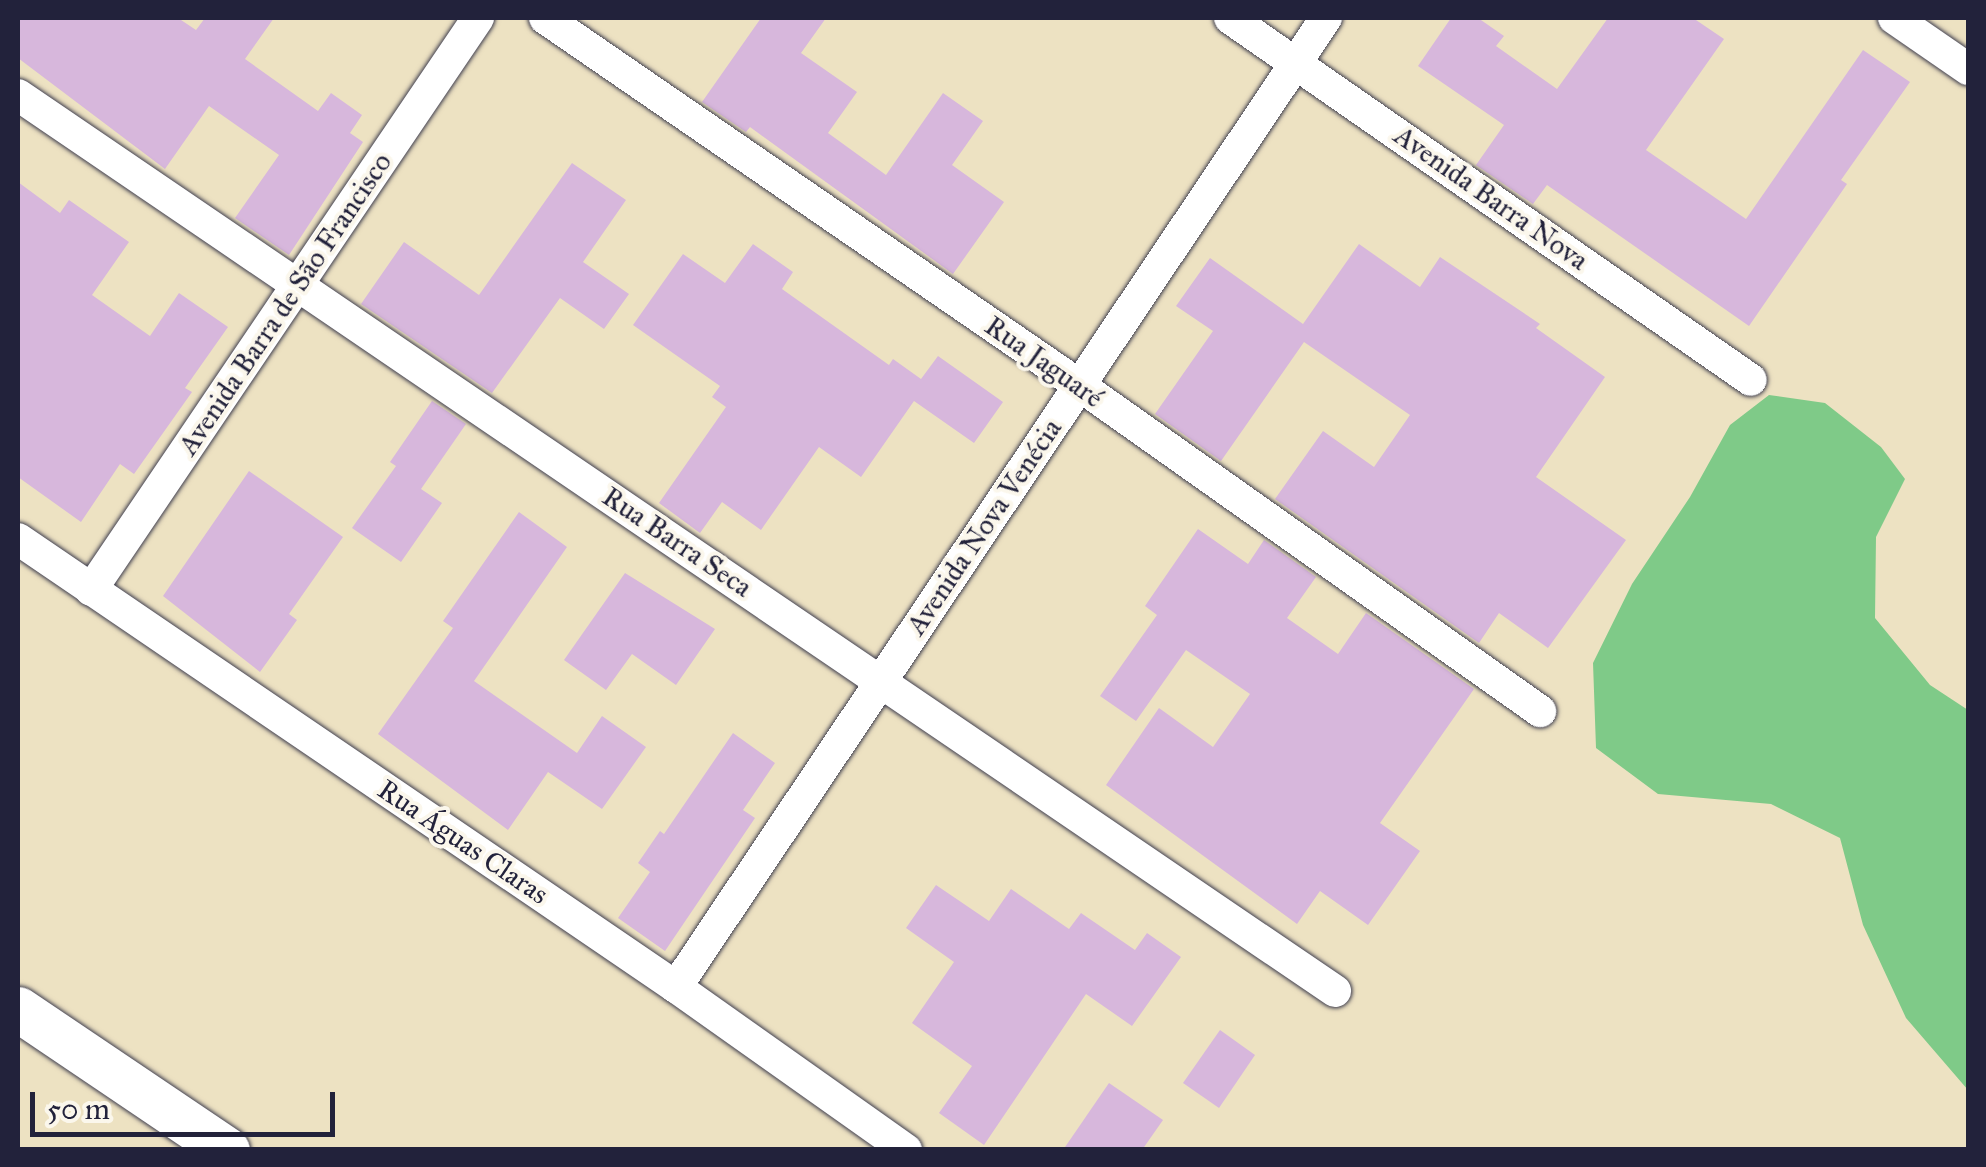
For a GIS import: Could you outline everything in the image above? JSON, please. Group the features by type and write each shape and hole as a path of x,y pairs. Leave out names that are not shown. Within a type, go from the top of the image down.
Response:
{"main road":[{"path":"18,1009 228,1150"}],"street":[{"name":"Avenida Barra de São Francisco","path":"91,590 478,18"},
{"name":"Rua Jaguaré","path":"546,18 1079,385 1540,711"},
{"name":"Avenida Barra Nova","path":"1230,18 1751,380"},
{"name":"Avenida Nova Venécia","path":"676,987 1326,18"},
{"path":"1894,18 1968,69"},
{"name":"Rua Barra Seca","path":"18,96 1335,990"},
{"name":"Rua Águas Claras","path":"18,539 676,987 906,1150"}],"green space":[{"path":"1769,395 1825,403 1881,447 1905,479 1876,537 1875,618 1930,685 1968,710 1968,1090 1906,1018 1863,925 1840,838 1771,804 1658,794 1596,748 1593,663 1632,584 1690,497 1730,425"}],"building":[{"path":"18,18 178,18 196,30 205,18 274,18 245,59 318,111 331,93 362,115 350,133 363,142 289,255 235,218 279,155 209,106 165,169 18,58"},
{"path":"761,18 826,18 801,53 857,92 828,133 886,175 943,93 983,121 952,165 1004,202 953,274 750,127 746,132 702,102"},
{"path":"1451,18 1478,18 1504,36 1496,46 1557,89 1608,18 1693,18 1724,39 1646,150 1746,219 1863,50 1910,82 1841,180 1847,184 1749,326 1547,185 1533,204 1476,165 1504,125 1418,66"},
{"path":"572,163 626,200 583,262 629,294 604,329 560,298 492,393 361,304 404,242 479,295"},
{"path":"18,182 60,213 69,200 129,242 92,295 150,336 179,293 228,327 185,388 192,392 134,474 120,464 81,522 18,477"},
{"path":"753,244 793,272 782,289 889,365 893,359 921,379 938,356 1003,402 974,443 914,401 861,477 819,447 761,530 722,502 700,533 659,503 726,407 712,397 720,386 633,325 683,254 725,283"},
{"path":"1359,244 1420,287 1440,257 1540,324 1536,328 1605,377 1536,477 1626,540 1548,648 1499,613 1479,643 1275,499 1323,431 1374,467 1410,415 1304,342 1221,461 1155,414 1213,331 1176,306 1210,258 1303,324"},
{"path":"432,401 466,424 421,489 442,503 401,562 352,528 396,466 390,462"},
{"path":"249,471 343,537 289,614 297,620 260,672 163,596"},
{"path":"519,512 567,547 474,681 577,753 602,716 646,747 602,809 548,772 508,830 378,734 453,628 443,621"},
{"path":"1198,529 1248,564 1264,540 1316,577 1287,618 1338,654 1366,613 1474,689 1380,823 1420,851 1368,925 1320,891 1297,924 1106,785 1159,708 1213,747 1250,694 1186,650 1136,721 1100,696 1157,615 1145,606"},
{"path":"625,573 715,629 676,685 632,654 606,690 564,660"},
{"path":"733,733 775,763 743,810 755,818 665,951 618,918 650,872 638,863 660,831 664,834"},
{"path":"936,885 989,921 1011,889 1069,929 1081,913 1135,950 1147,933 1181,957 1132,1026 1086,994 984,1145 939,1113 972,1066 912,1023 954,962 906,928"},
{"path":"1220,1030 1255,1055 1219,1108 1183,1083"},
{"path":"1109,1083 1163,1120 1142,1150 1063,1150"}]}
